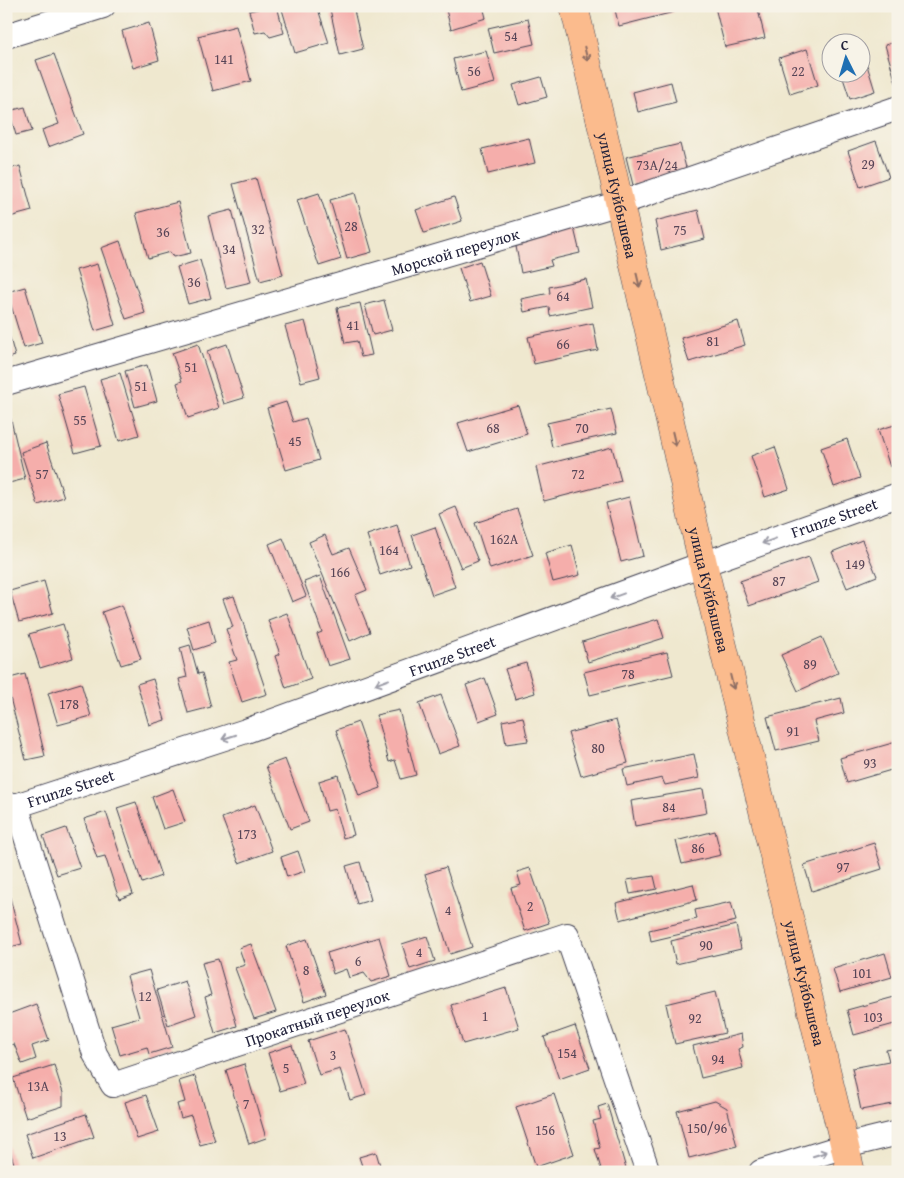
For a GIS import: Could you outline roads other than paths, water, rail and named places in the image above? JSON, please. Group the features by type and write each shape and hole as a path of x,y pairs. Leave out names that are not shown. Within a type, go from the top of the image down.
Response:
{"main road":[{"name":"улица Куйбышева","path":"574,6 703,564 848,1159"}],"street":[{"path":"6,36 103,6"},
{"name":"Морской переулок","path":"6,383 620,202 898,108"},
{"name":"Frunze Street","path":"11,807 246,731 898,495"},
{"name":"Прокатный переулок","path":"11,807 95,1054 113,1085 567,935 648,1172"},
{"path":"761,1172 848,1159 898,1133"}]}
